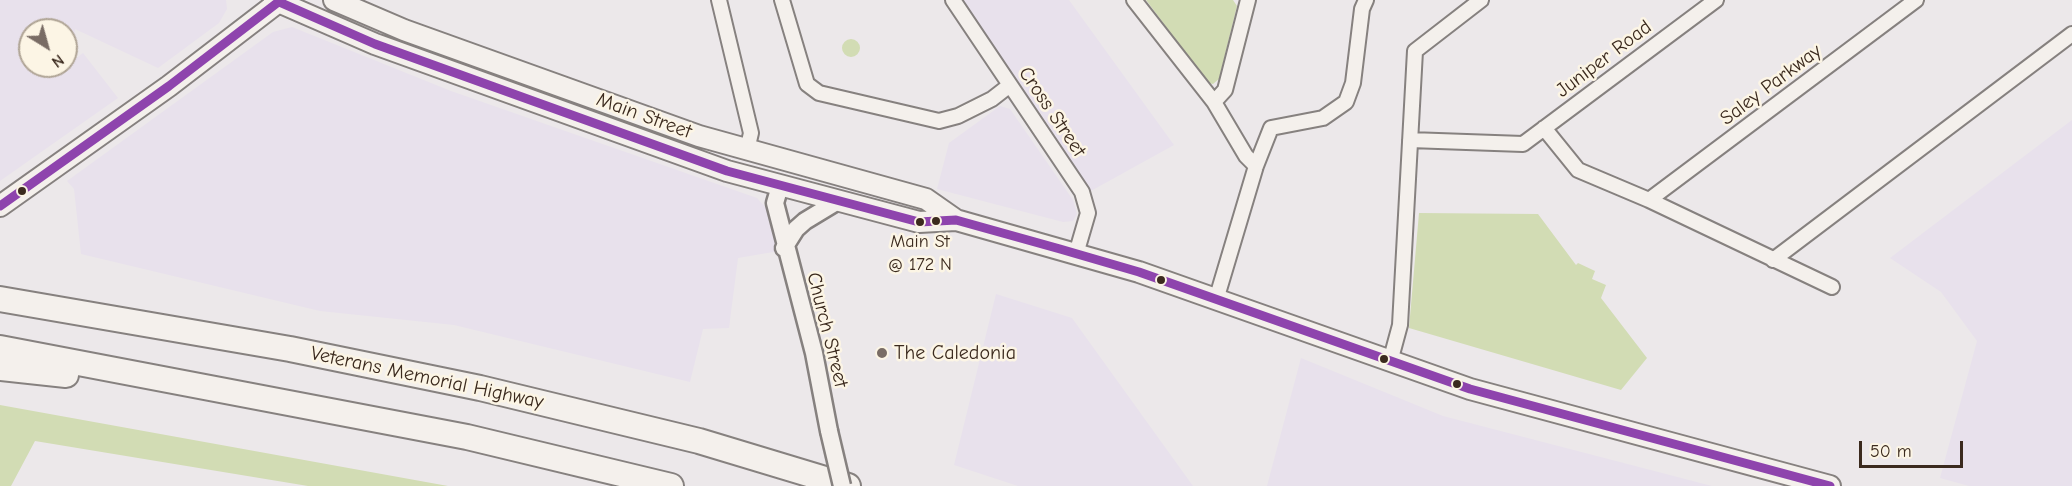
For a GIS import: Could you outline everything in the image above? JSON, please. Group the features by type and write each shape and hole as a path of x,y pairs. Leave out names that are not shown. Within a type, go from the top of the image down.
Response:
{"highway":[{"name":"Veterans Memorial Highway","path":"0,299 290,349 480,388 699,441 848,486"},
{"path":"0,348 246,393 467,437 671,486"},
{"path":"0,368 246,393"}],"main road":[{"name":"Main Street","path":"334,0 404,30 699,136 926,200 956,220 1076,254 1216,300 1390,362 1522,404 1830,486"},
{"name":"Main Street","path":"278,1 375,44 649,144 780,186 919,222 956,220"},
{"path":"0,206 169,86 278,1"},
{"path":"649,144 686,143 734,159 743,156 747,150"}],"street":[{"path":"719,0 751,133 747,150"},
{"path":"782,0 807,84 819,93 939,121 958,116 992,99 1010,85"},
{"name":"Cross Street","path":"953,0 1084,196 1087,216 1076,254"},
{"path":"1134,0 1214,102 1246,156 1256,166"},
{"path":"1214,102 1225,90 1248,0"},
{"path":"1216,300 1256,166 1271,128 1323,118 1346,102 1353,83 1362,9 1366,0"},
{"path":"1390,362 1400,325 1415,51 1481,0"},
{"name":"Juniper Road","path":"1410,140 1523,144 1716,0"},
{"name":"Saley Parkway","path":"1649,200 1916,0"},
{"path":"1773,260 2072,34"},
{"path":"1544,128 1578,170 1649,200 1832,287"},
{"name":"Church Street","path":"780,186 775,203 784,248 814,353 842,486"},
{"path":"784,248 796,229 805,221 838,201"}],"shaded area":[{"path":"0,0 226,0 227,9 219,23 158,68 78,30 78,18 18,18 18,78 78,78 78,57 83,53 118,98 0,181"},
{"path":"955,0 1069,0 1174,145 1089,192"},
{"path":"292,27 451,91 757,198 766,208 779,251 738,258 729,328 703,329 690,382 454,325 320,311 81,254 74,189 67,181 273,32"},
{"path":"1000,106 1010,109 1073,200 1077,214 1073,221 1063,222 937,189 949,143"},
{"path":"2072,120 2072,486 1969,486 1940,478 1977,341 1941,292 1890,258"},
{"path":"996,294 1072,318 1193,486 1018,486 954,465"},
{"path":"1301,358 1443,416 1712,486 1267,486"}],"green space":[{"path":"1146,0 1233,0 1237,6 1219,79 1213,84 1208,83"},
{"path":"847,39 855,39 860,44 858,55 847,57 842,52 842,44"},
{"path":"1419,213 1538,214 1576,265 1578,263 1595,271 1592,279 1606,285 1601,298 1647,358 1621,390 1409,328"},
{"path":"0,405 448,486 308,486 35,441 11,486 0,486"}],"transit line":[{"path":"0,206 169,86 281,0"},
{"path":"279,2 375,44 727,171 919,222 956,220 1060,249 1139,272 1470,389 1830,486"}],"place":[{"name":"Main St @ 172 N","path":"920,222"},
{"name":"The Caledonia","path":"882,353"}]}
